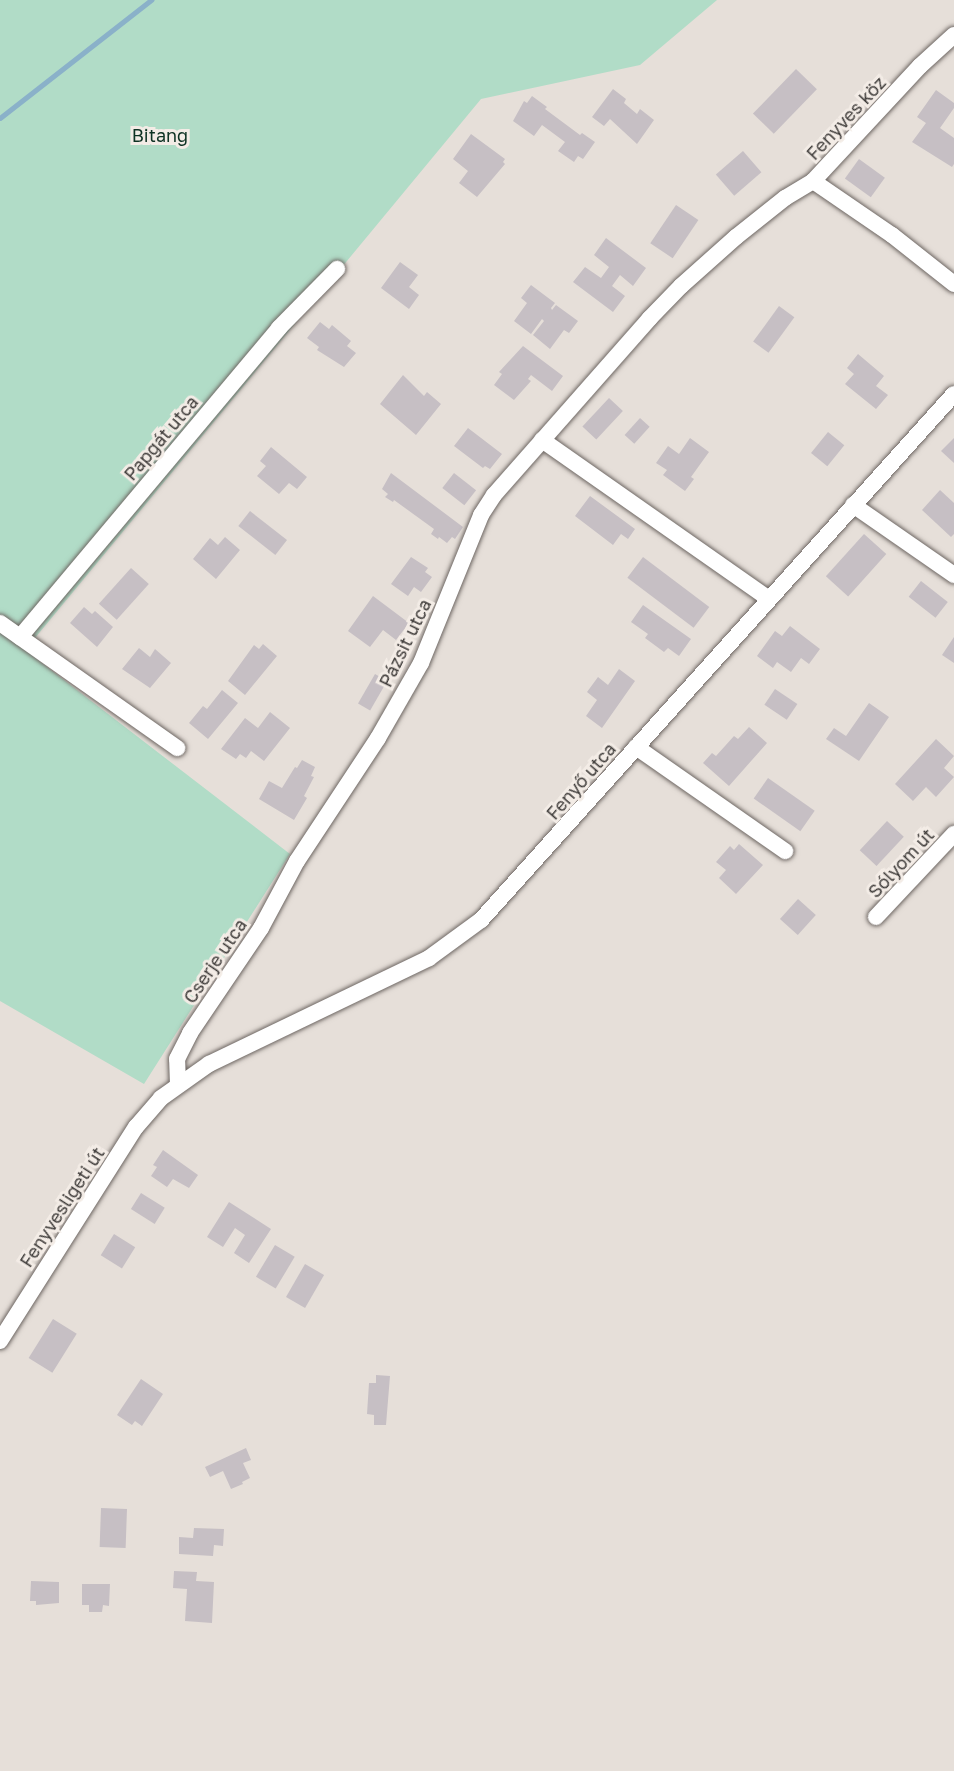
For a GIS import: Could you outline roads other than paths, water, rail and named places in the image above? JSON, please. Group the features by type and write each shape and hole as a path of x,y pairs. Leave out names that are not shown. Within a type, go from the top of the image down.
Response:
{"street":[{"name":"Fenyves köz","path":"954,35 920,66 813,181 892,235 954,284"},
{"name":"Pázsit utca","path":"297,861 378,738 421,663 482,515 494,495 649,319 681,286 736,237 785,198 813,181"},
{"name":"Papgát utca","path":"20,637 279,328 337,268"},
{"name":"Fenyő utca","path":"161,1098 210,1064 408,969 464,934 498,903 954,394"},
{"path":"542,441 769,599"},
{"path":"853,505 954,575"},
{"path":"0,623 177,748"},
{"path":"636,747 785,851"},
{"name":"Sólyom út","path":"876,917 954,834"},
{"name":"Cserje utca","path":"178,1085 177,1059 182,1047 261,928 297,861"},
{"name":"Fenyvesligeti út","path":"0,1341 136,1127 161,1098"}],"waterway":[{"path":"0,118 151,0"}],"park label":[{"name":"Bitang","path":"160,135"}]}
